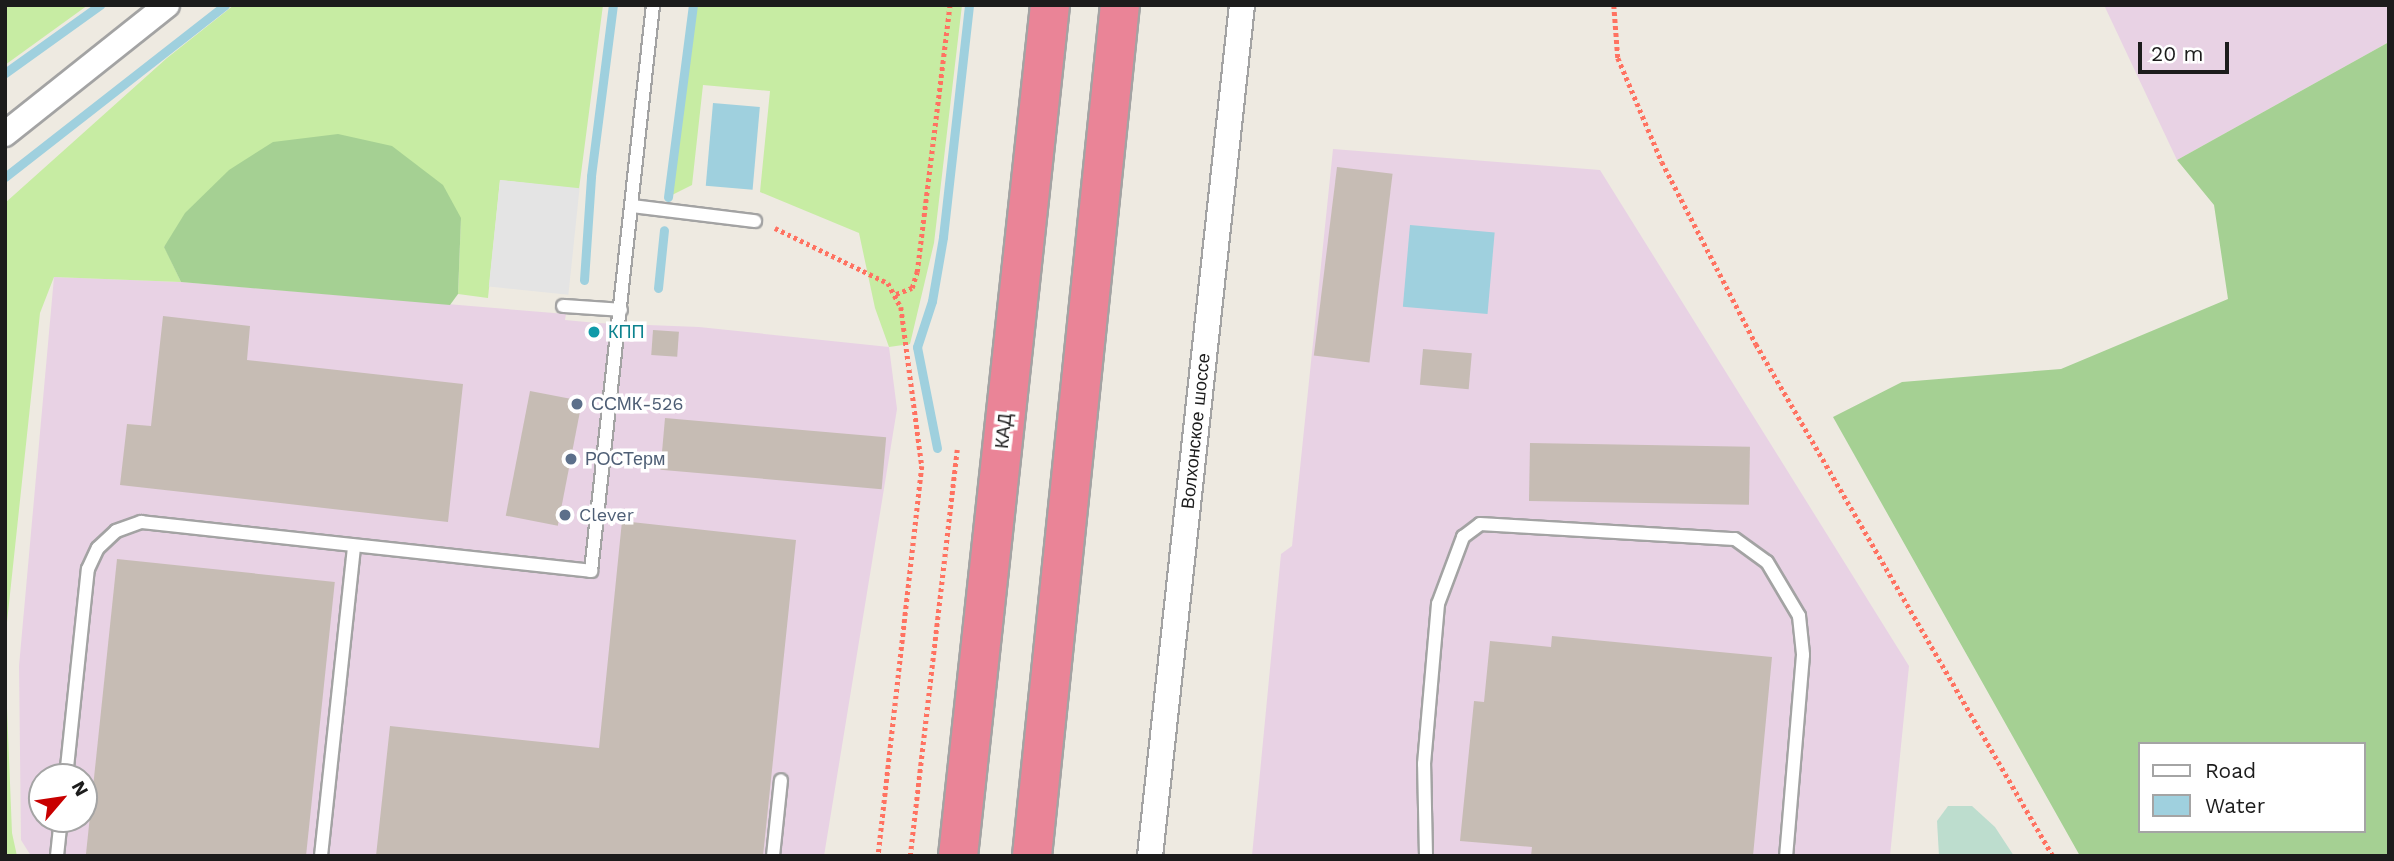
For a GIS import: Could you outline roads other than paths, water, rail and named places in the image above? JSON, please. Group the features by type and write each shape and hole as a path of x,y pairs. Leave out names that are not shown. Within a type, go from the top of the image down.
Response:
{"highway":[{"name":"КАД","path":"958,856 1050,5"},
{"path":"1032,856 1120,5"}],"street":[{"path":"5,134 167,5"},
{"name":"Волхонское шоссе","path":"1150,856 1242,5"}],"lane":[{"path":"67,763 88,569 98,548 116,531 141,522 591,571 653,5"},
{"path":"632,206 755,221"},
{"path":"563,306 621,310"},
{"path":"1426,856 1424,764 1438,604 1463,537 1480,524 1735,539 1767,562 1800,616 1803,655 1786,856"},
{"path":"321,856 354,545"},
{"path":"773,856 781,780"},
{"path":"57,856 59,833"}],"water":[{"path":"713,103 760,107 753,190 706,186"},
{"path":"1410,225 1495,232 1488,314 1403,307"}],"waterway":[{"path":"5,73 100,5"},
{"path":"5,177 225,5"},
{"path":"584,280 591,176 613,5"},
{"path":"668,197 693,5"},
{"path":"937,448 917,347 932,301 943,237 969,5"},
{"path":"658,288 664,230"}],"place":[{"name":"КПП","path":"594,332"},
{"name":"ССМК-526","path":"577,404"},
{"name":"РОСТерм","path":"571,459"},
{"name":"Clever","path":"565,515"}]}
